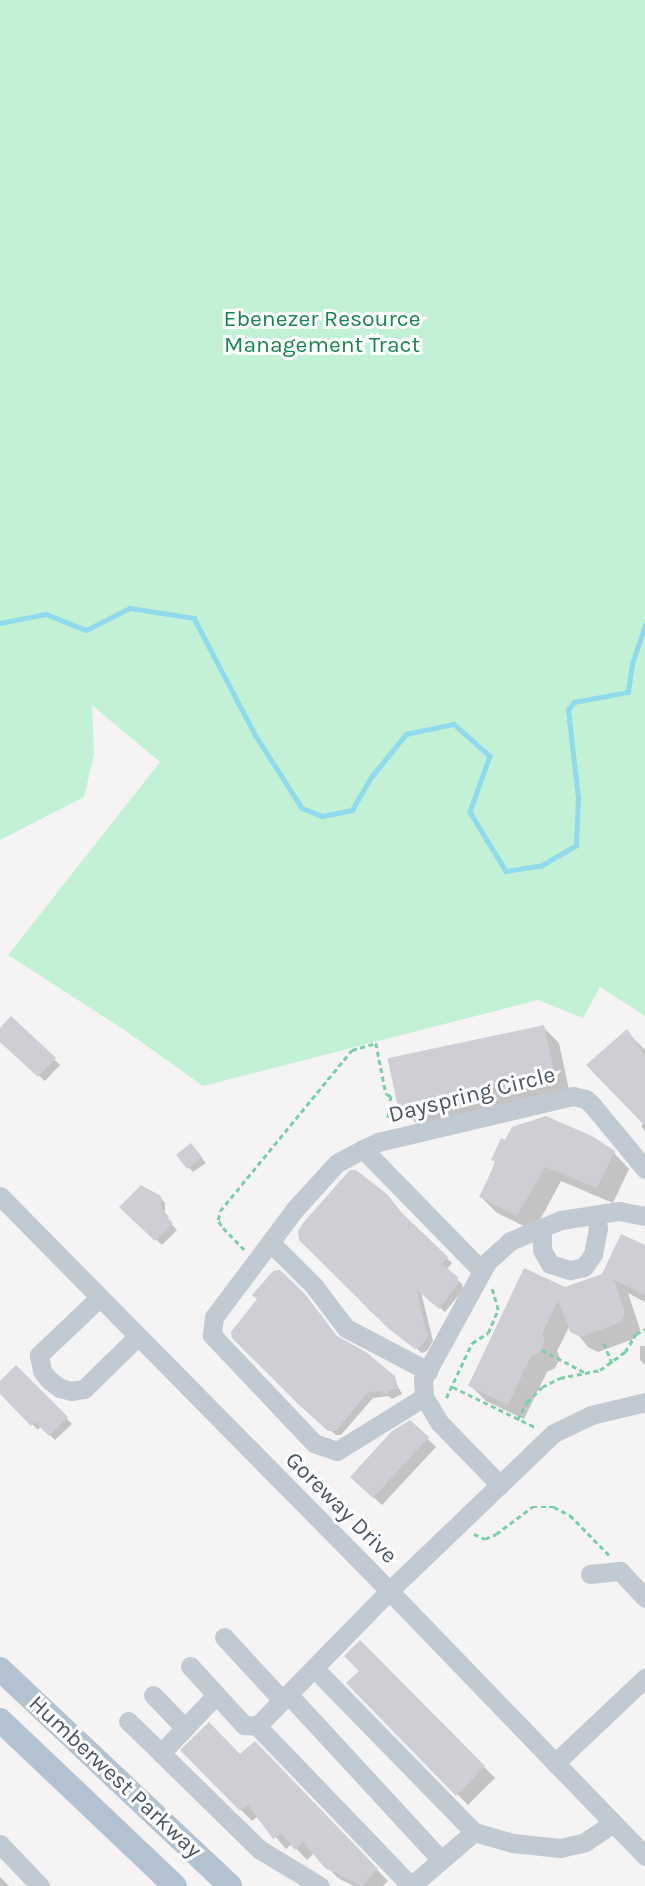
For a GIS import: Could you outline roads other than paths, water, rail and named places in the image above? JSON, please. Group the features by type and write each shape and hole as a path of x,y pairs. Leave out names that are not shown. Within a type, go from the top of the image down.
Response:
{"main road":[{"name":"Humberwest Parkway","path":"0,1669 230,1886"},
{"name":"Humberwest Parkway","path":"0,1720 175,1886"}],"street":[{"name":"Dayspring Circle","path":"424,1396 337,1451 314,1443 212,1335 214,1317 295,1209 337,1163 363,1149 392,1141 562,1096 580,1096 593,1105 645,1169"},
{"path":"363,1149 486,1277"},
{"name":"Goreway Drive","path":"0,1196 389,1591 645,1856"},
{"path":"499,1485 435,1415 424,1396 423,1379 486,1277 487,1262 510,1241 561,1220 619,1211 645,1216"},
{"path":"542,1228 542,1250 550,1264 570,1270 584,1267 593,1254 598,1228 596,1215"},
{"path":"271,1244 314,1286 346,1328 428,1371"},
{"path":"99,1298 39,1355 42,1371 49,1380 71,1391 84,1389 137,1337"},
{"path":"257,1726 389,1591 559,1431 591,1415 645,1402"},
{"path":"590,1574 620,1571 645,1598"},
{"path":"224,1637 441,1860"},
{"path":"190,1666 244,1725 257,1726 411,1886 474,1832"},
{"path":"314,1668 474,1832 513,1843 559,1848 585,1842 613,1823"},
{"path":"555,1763 645,1678"},
{"path":"153,1695 185,1728"},
{"path":"161,1753 216,1695"},
{"path":"128,1721 259,1849 320,1886"},
{"path":"0,1844 40,1886"}],"waterway":[{"path":"0,623 46,614 86,630 130,608 194,618 256,736 302,808 322,816 352,810 372,776 406,734 454,724 490,756 470,812 506,871 542,865 576,845 578,798 568,710 574,702 628,692 632,664 645,625"}],"park label":[{"name":"Ebenezer Resource Management Tract","path":"322,332"}]}
